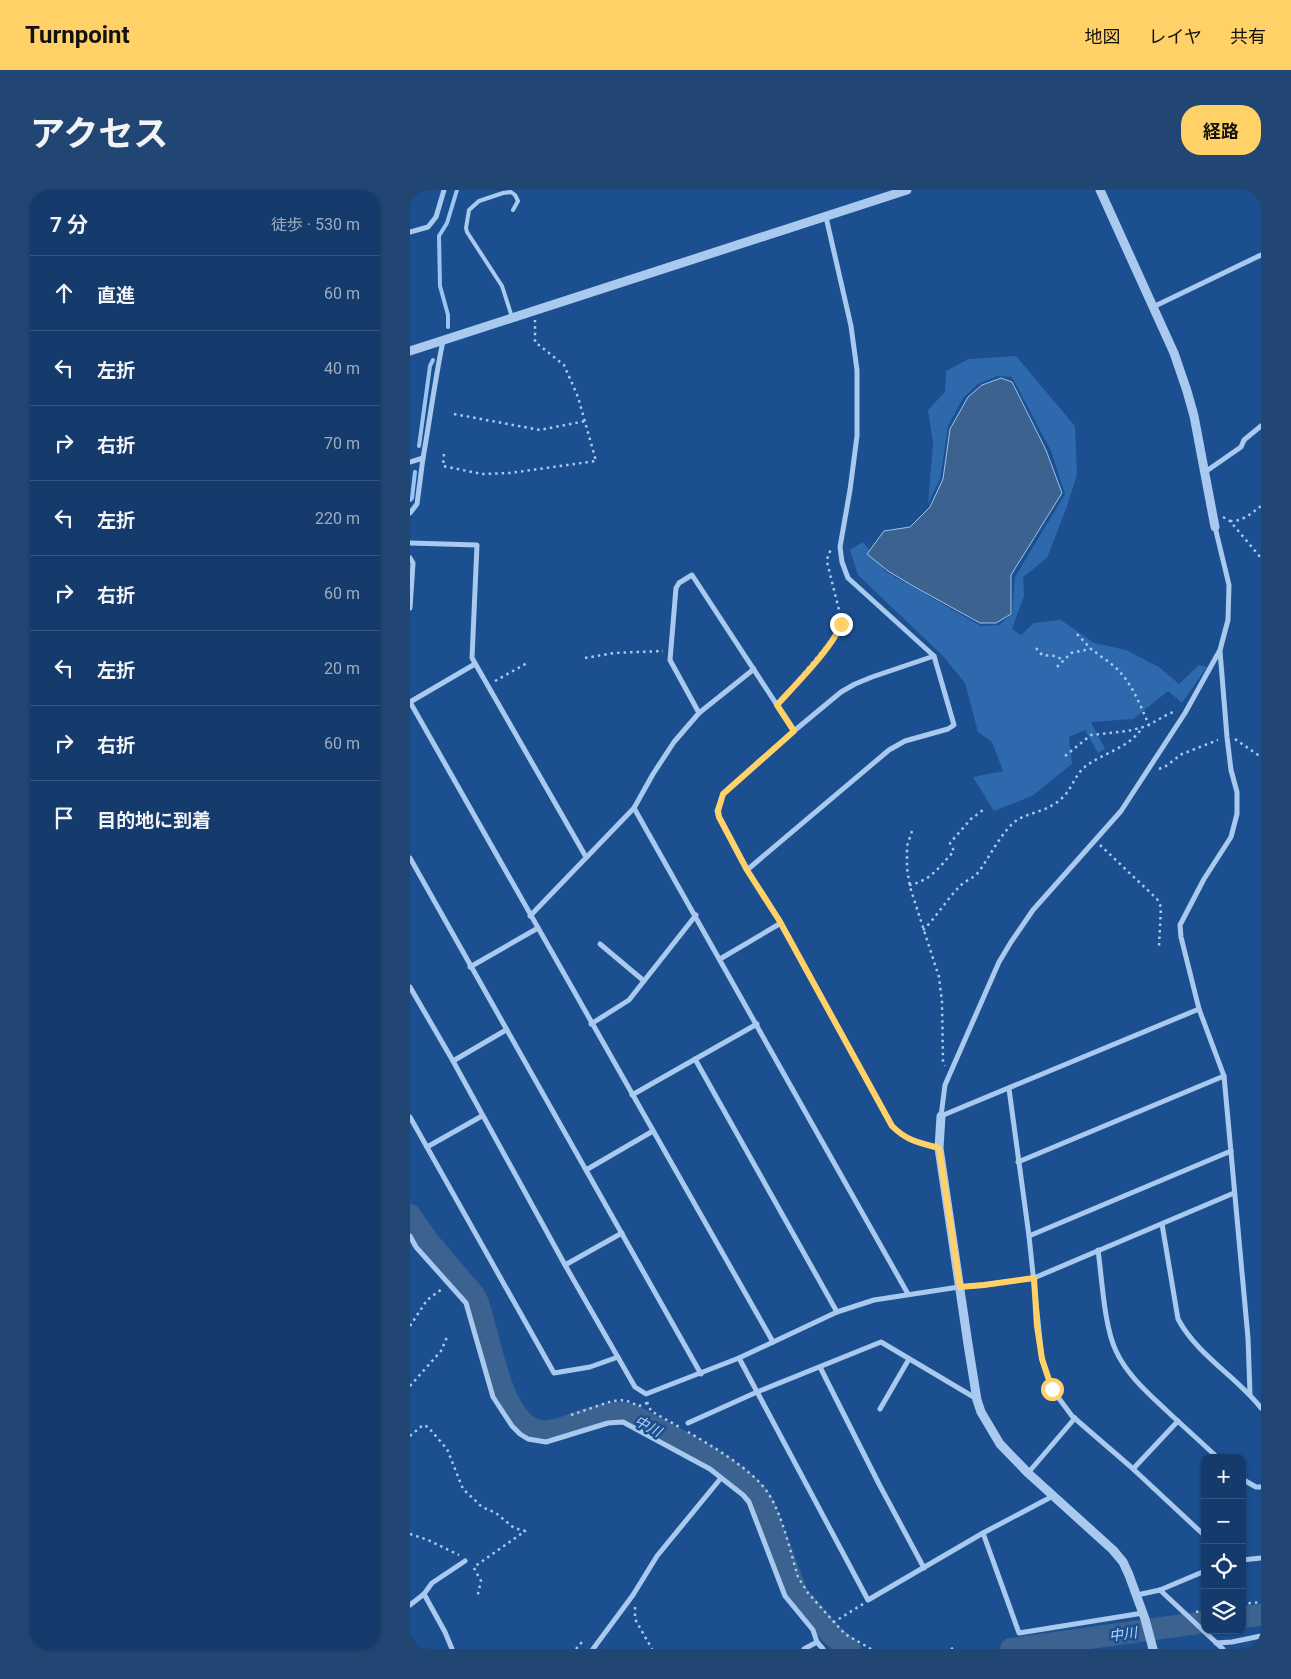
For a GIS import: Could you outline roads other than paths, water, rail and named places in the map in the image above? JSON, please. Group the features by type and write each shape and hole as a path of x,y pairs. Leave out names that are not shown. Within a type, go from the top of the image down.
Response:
{"street":[{"path":"410,232 428,227 436,217 444,190"},
{"path":"410,351 908,190"},
{"path":"1100,190 1174,353 1188,391 1215,527 1229,585 1228,620 1220,650 1184,715 1153,765 1121,811 1033,910 999,962 945,1085 939,1148 977,1400 981,1412 1000,1444 1028,1473 1113,1550 1123,1562 1144,1616 1152,1645"},
{"path":"747,870 889,750 904,741 948,729 954,725 934,656 848,578 842,562 840,547 857,436 857,370 851,326 826,217"},
{"path":"1152,307 1261,255"},
{"path":"410,513 417,504 436,374 443,341"},
{"path":"1205,472 1241,448 1244,440 1261,426"},
{"path":"410,462 423,458"},
{"path":"410,543 478,545 472,658 586,857"},
{"path":"410,558 413,564 410,608"},
{"path":"699,713 670,660 676,588 692,575 794,731"},
{"path":"1220,650 1227,737 1236,792 1237,814 1231,837 1204,879 1180,926 1199,1009 1224,1076 1248,1338 1250,1394"},
{"path":"934,656 854,684 841,692 723,794 718,811 719,817 747,870 780,923 892,1126 901,1135 914,1142 939,1148"},
{"path":"476,664 410,705 773,1342"},
{"path":"530,916 634,808 674,742 699,713 754,669"},
{"path":"634,808 908,1294"},
{"path":"410,858 701,1374"},
{"path":"592,1024 629,1000 696,915"},
{"path":"720,959 780,923"},
{"path":"470,967 538,928"},
{"path":"600,944 644,981"},
{"path":"410,987 635,1387 646,1394 739,1358 836,1312 874,1300 1034,1278 1234,1192"},
{"path":"941,1116 1199,1009"},
{"path":"632,1095 757,1024"},
{"path":"453,1061 506,1030"},
{"path":"695,1059 836,1312"},
{"path":"1018,1162 1224,1076"},
{"path":"1009,1089 1034,1278 1037,1326 1042,1359 1052,1389 1075,1418 1201,1532"},
{"path":"427,1147 482,1116"},
{"path":"410,1117 554,1374 590,1367 618,1357"},
{"path":"586,1170 653,1132"},
{"path":"1029,1236 1230,1151"},
{"path":"1162,1224 1178,1320 1185,1332 1203,1352 1250,1394 1261,1408"},
{"path":"565,1265 622,1234"},
{"path":"410,1236 416,1247 466,1303 493,1397 520,1434 546,1442 608,1423 623,1422 710,1469 749,1502 785,1596 813,1630 817,1642 823,1649"},
{"path":"1098,1250 1106,1313 1116,1351 1126,1368 1142,1388 1214,1454"},
{"path":"688,1423 757,1392 881,1342 977,1400"},
{"path":"739,1358 868,1600 983,1533 1053,1496"},
{"path":"880,1409 908,1359"},
{"path":"820,1367 924,1568"},
{"path":"1028,1473 1075,1418"},
{"path":"1133,1469 1178,1421"},
{"path":"593,1649 633,1595 657,1556 721,1478"},
{"path":"1246,1481 1256,1487 1261,1487"},
{"path":"983,1533 1019,1633 1144,1616"},
{"path":"1246,1560 1261,1558"},
{"path":"410,1606 424,1594 432,1582 465,1561"},
{"path":"1136,1595 1160,1590 1201,1573"},
{"path":"1160,1590 1223,1649"},
{"path":"424,1594 452,1649"},
{"path":"1216,1643 1261,1636"},
{"path":"804,1649 817,1642"}],"lane":[{"path":"512,318 502,286 466,228 469,210 479,201 511,192 518,201 513,210"}],"waterway":[{"path":"448,327 448,315 440,286 439,236 447,223 457,190"},
{"path":"419,446 430,366 433,360"},
{"path":"410,500 412,498 415,472"},
{"name":"中川","path":"410,1215 428,1241 474,1295 478,1303 498,1376 515,1413 526,1425 540,1431 548,1431 602,1415 624,1413 632,1415 684,1443 724,1467 755,1492 764,1505 797,1594 832,1635 850,1649"},
{"name":"中川","path":"1246,1617 1261,1615"},
{"name":"中川","path":"1011,1649 1201,1623"}]}
